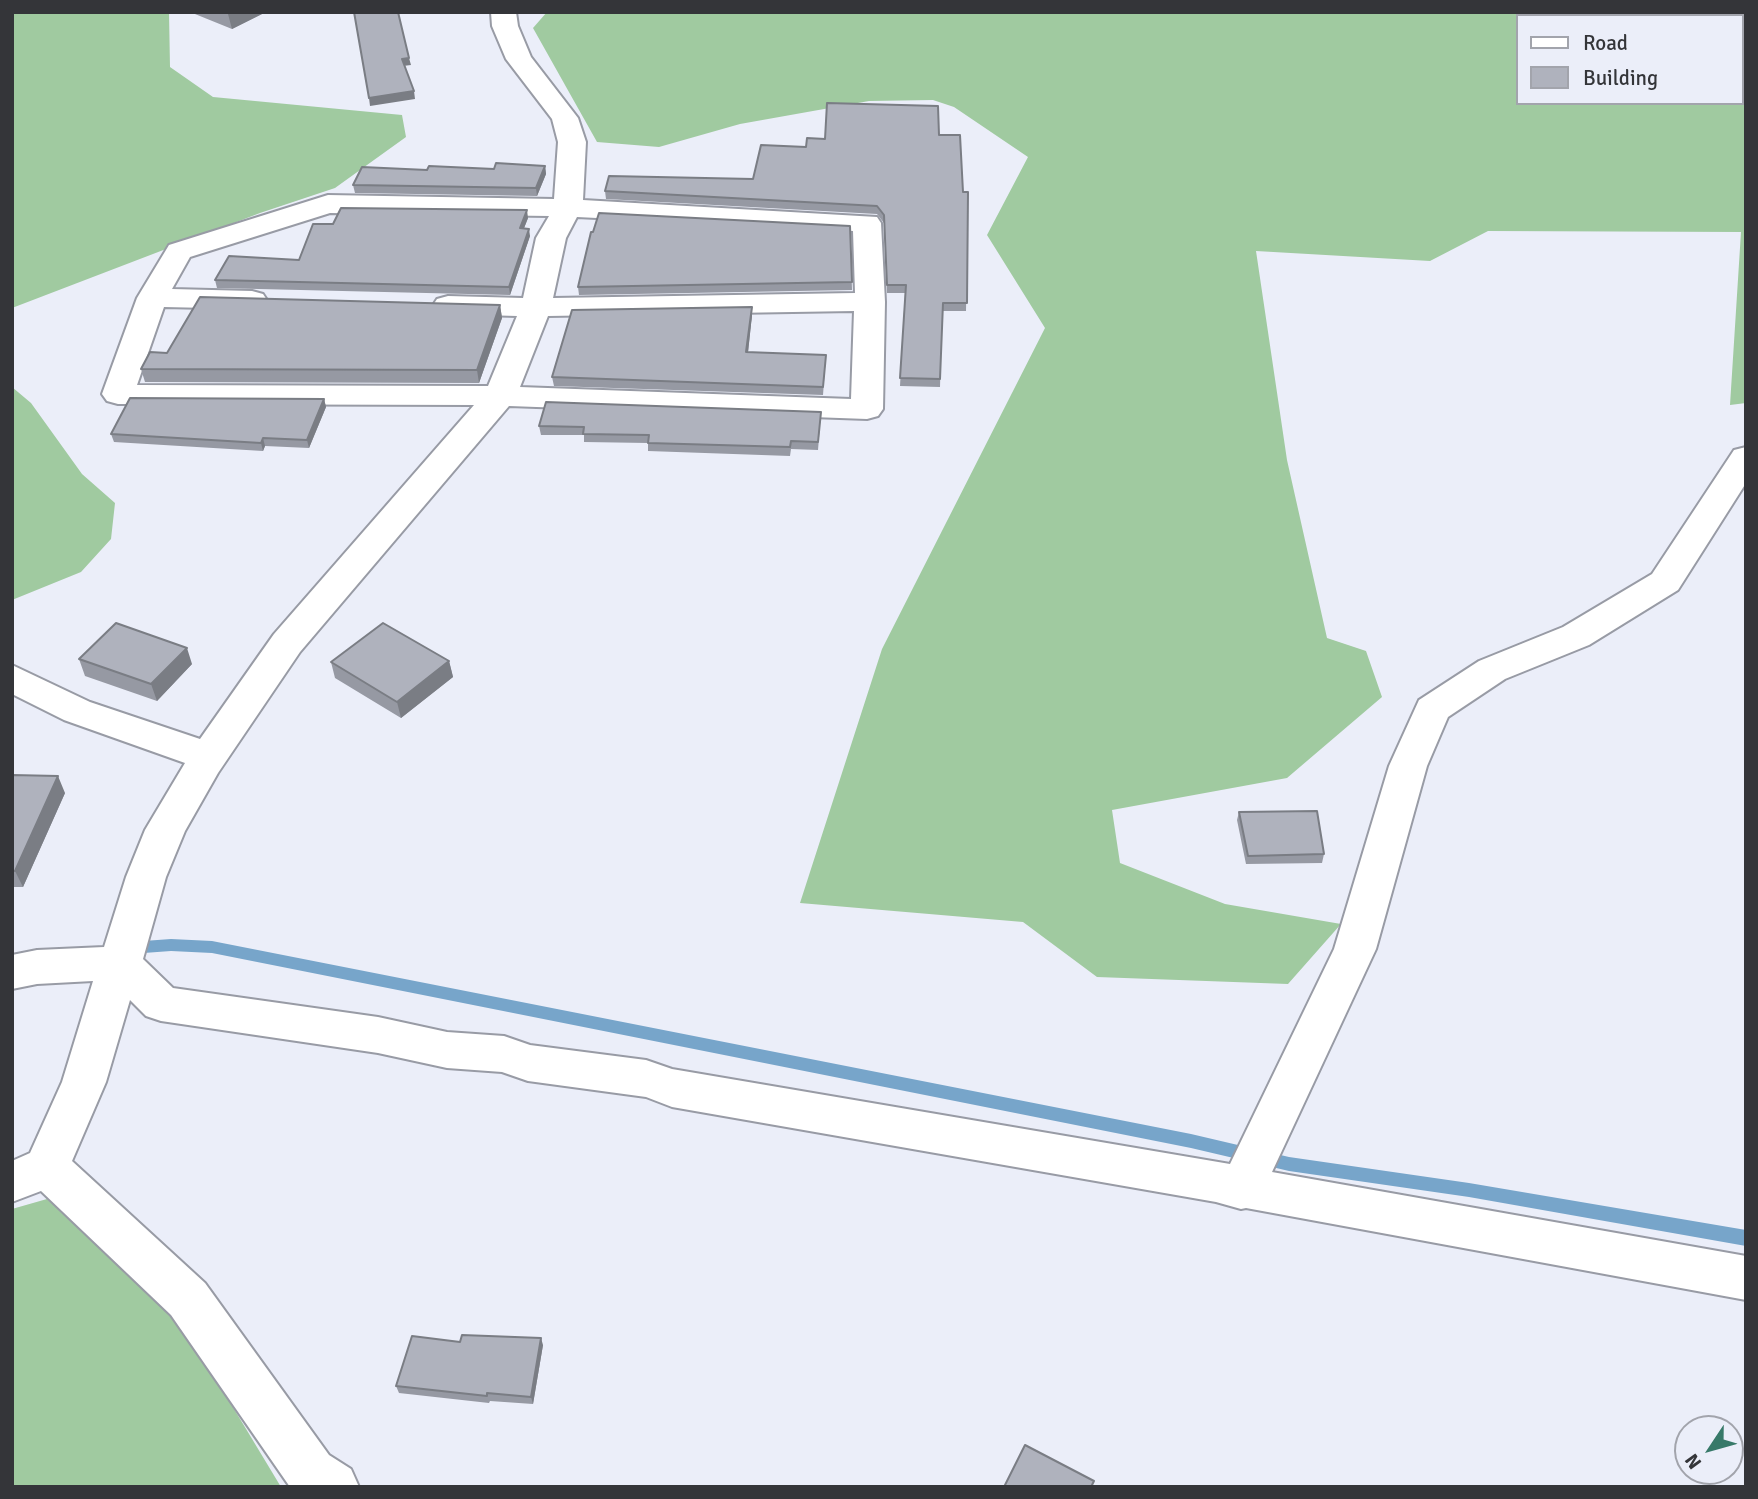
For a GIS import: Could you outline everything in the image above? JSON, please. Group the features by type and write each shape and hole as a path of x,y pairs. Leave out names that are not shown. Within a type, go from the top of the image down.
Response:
{"street":[{"path":"333,1487 312,1473 188,1299 29,1174 84,1082 146,877 165,830 210,757 287,643 500,396 536,307 551,237 568,208 572,142 565,118 519,58 505,26 503,12"},
{"path":"328,204 568,208 867,223 870,302 867,409 500,396 118,394 152,298 179,251 328,204"},
{"path":"152,298 276,301"},
{"path":"426,304 536,307 870,302"},
{"path":"1241,1189 1355,949 1408,766 1432,709 1492,670 1576,636 1665,583 1746,457"},
{"path":"12,678 77,711 210,757"},
{"path":"12,972 37,967 120,963 161,1004 378,1035 447,1050 504,1054 528,1063 646,1079 672,1088 1746,1278"}],"green space":[{"path":"12,12 169,12 170,67 213,97 402,115 406,137 335,188 260,213 12,308"},
{"path":"547,12 1746,12 1746,403 1730,405 1741,232 1488,231 1430,261 1256,251 1287,460 1327,638 1366,651 1382,697 1287,778 1112,810 1120,863 1225,904 1341,924 1288,984 1097,977 1023,922 800,903 882,649 1045,328 987,235 1028,157 954,107 933,100 869,101 740,124 659,147 597,142 533,28"},
{"path":"12,387 31,403 82,474 115,503 111,539 81,572 12,600"},
{"path":"47,1199 175,1311 281,1487 12,1487 12,1209"}],"building":[{"path":"354,12 398,12 409,58 402,59 414,91 369,98"},
{"path":"827,103 938,106 939,135 960,135 963,192 968,192 967,303 943,303 940,379 900,378 906,285 887,285 884,215 877,206 605,191 609,176 753,179 761,145 806,147 807,138 825,139"},
{"path":"496,163 545,166 536,188 353,185 362,167 494,169"},
{"path":"341,208 527,210 520,228 529,229 509,287 215,280 229,256 299,260 313,224 333,224"},
{"path":"599,213 850,226 852,282 578,287 591,232"},
{"path":"200,297 500,305 477,370 141,369 150,352 167,353"},
{"path":"752,307 746,352 826,355 823,387 552,377 572,310"},
{"path":"130,398 324,399 307,440 263,438 261,443 111,434"},
{"path":"546,402 821,412 818,442 791,441 790,447 648,443 649,435 583,434 584,427 539,426"},
{"path":"116,623 187,648 151,684 79,659"},
{"path":"383,623 449,661 397,702 331,662"},
{"path":"12,775 58,776 15,871 12,871"},
{"path":"1317,811 1324,854 1248,856 1239,812"},
{"path":"462,1335 541,1338 531,1397 487,1393 487,1396 396,1386 412,1336 460,1342"},
{"path":"1025,1445 1094,1481 1091,1487 1004,1487"}],"waterway":[{"path":"130,948 171,945 212,947 1191,1141 1289,1164 1469,1190 1746,1238"}]}
